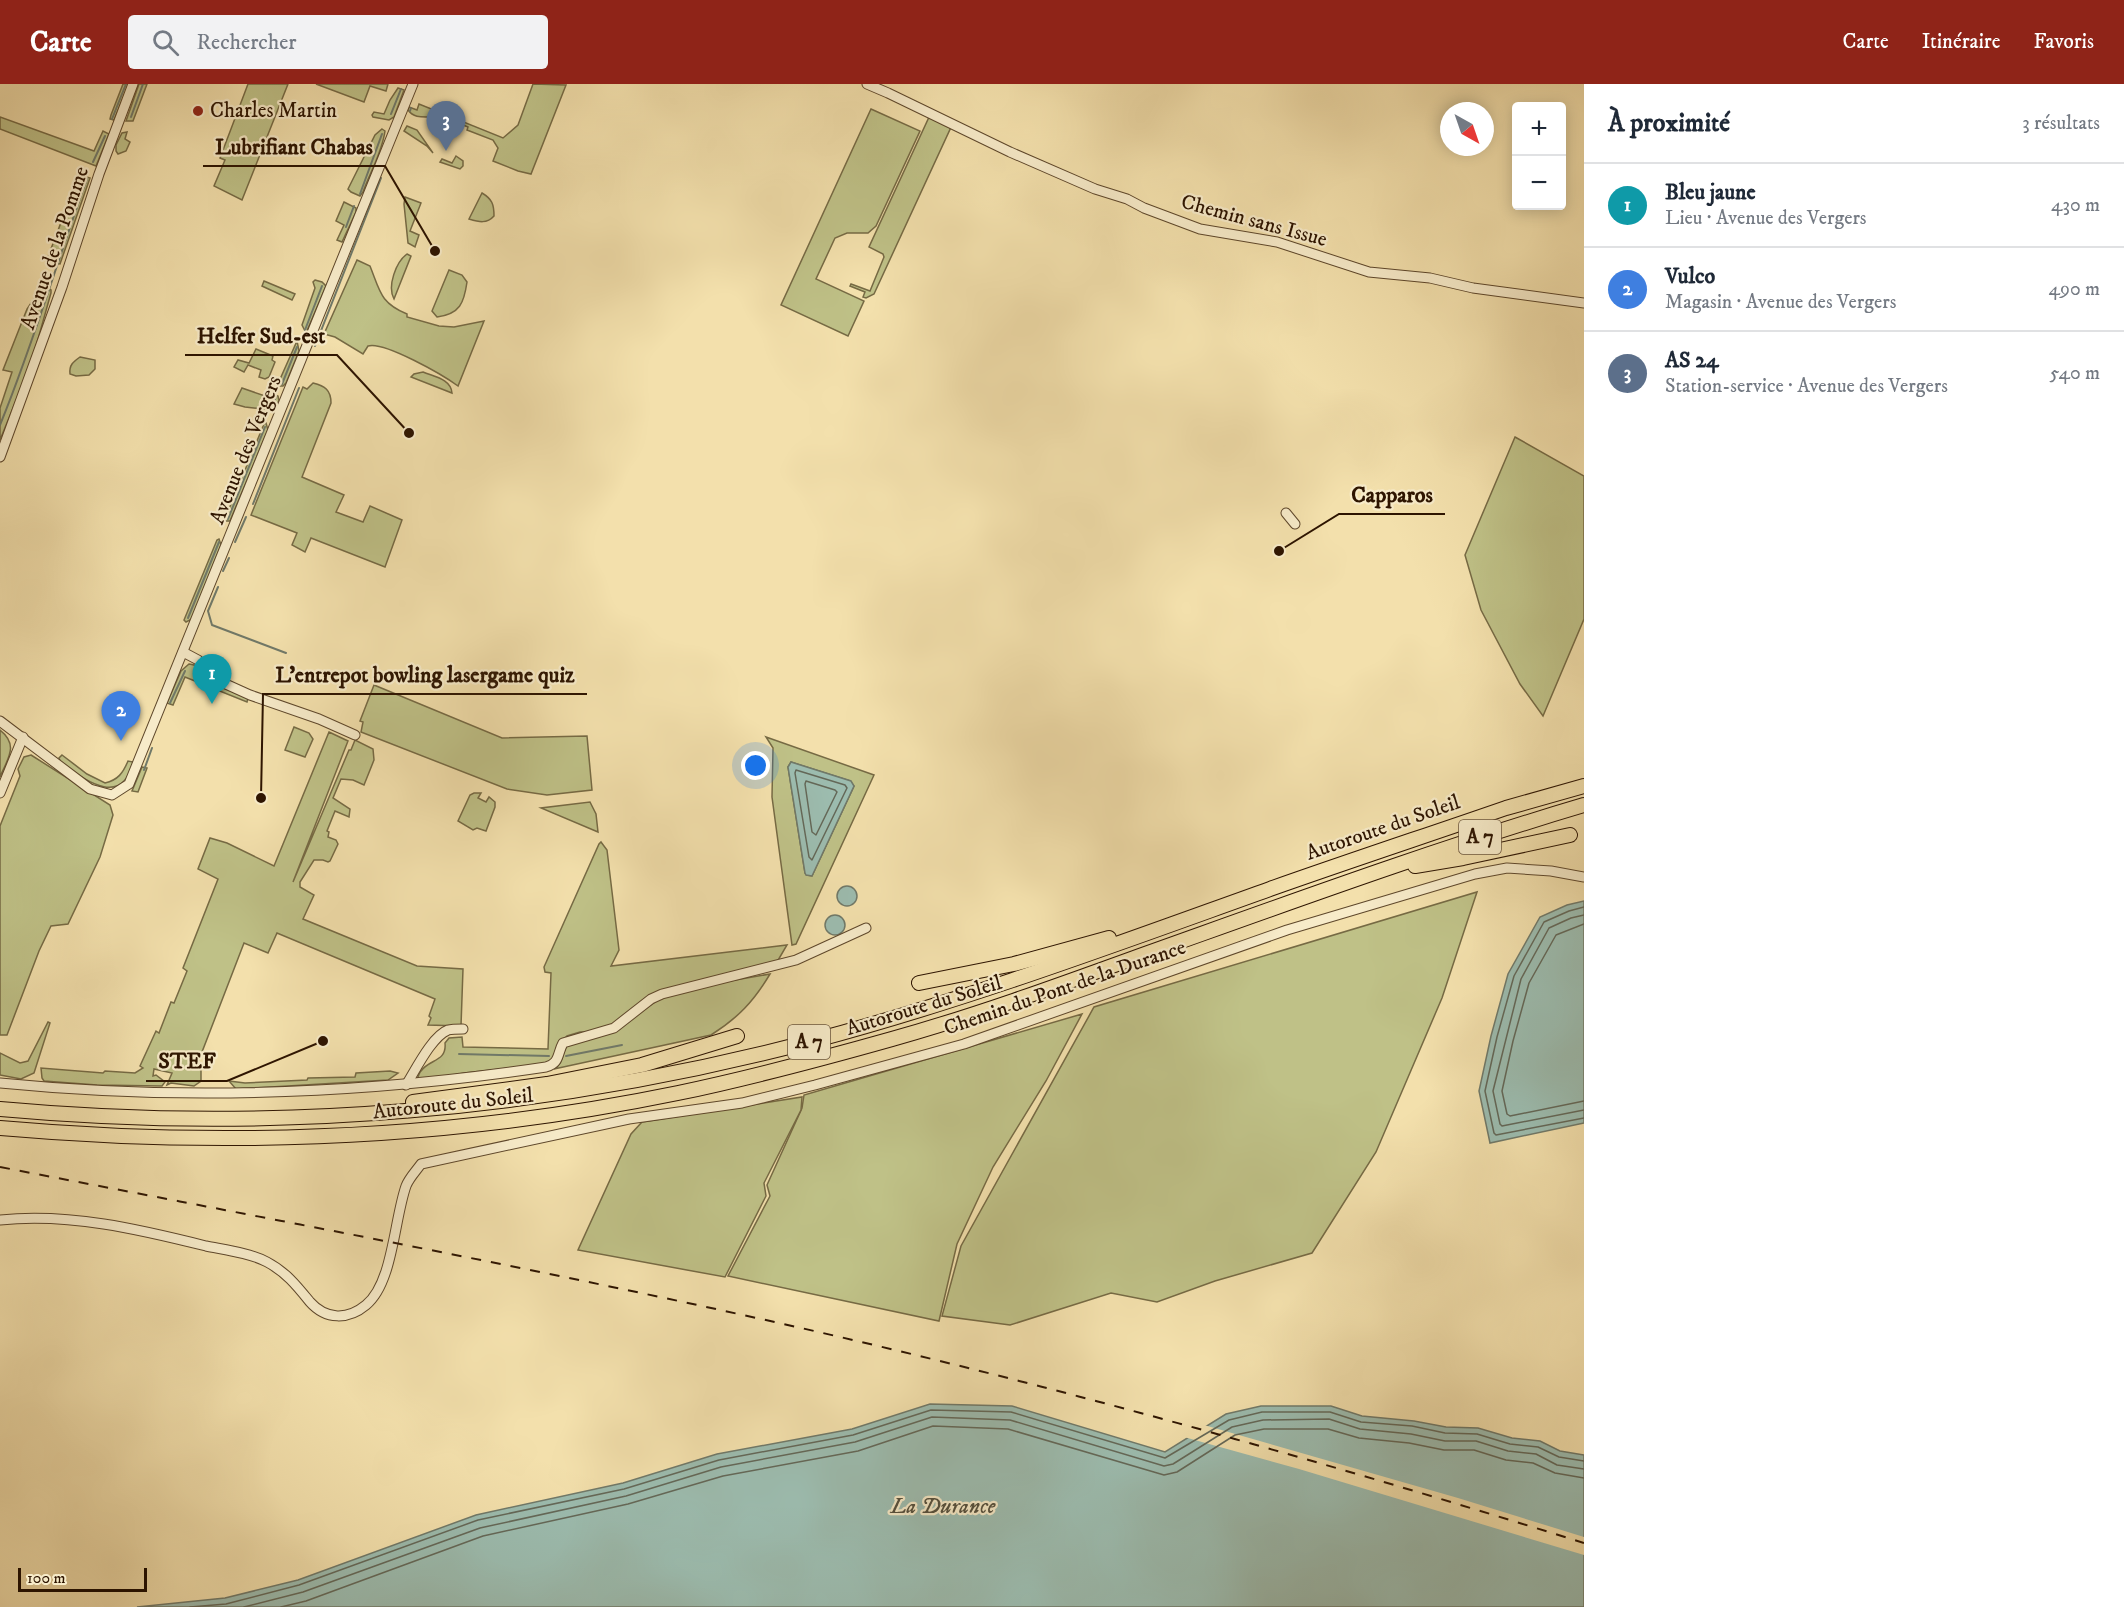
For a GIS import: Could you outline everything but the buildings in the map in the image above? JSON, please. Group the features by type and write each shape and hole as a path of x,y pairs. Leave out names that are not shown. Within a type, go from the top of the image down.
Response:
{"highway":[{"name":"Autoroute du Soleil","path":"0,1109 71,1115 200,1119 344,1116 460,1107 593,1089 755,1055 877,1023 999,985 1506,808 1584,786"},
{"name":"Autoroute du Soleil","path":"0,1128 77,1135 191,1138 321,1137 436,1129 525,1119 675,1094 807,1062 959,1018 1378,872 1584,805"},
{"path":"1378,872 1463,858 1570,834"},
{"path":"919,983 1014,964 1190,918"},
{"path":"344,1116 379,1107 548,1084 642,1065 737,1036"}],"street":[{"name":"Avenue de la Pomme","path":"0,457 59,297 99,174 133,84"},
{"name":"Avenue des Vergers","path":"23,737 90,789 112,795 129,784 413,84"},
{"name":"Chemin sans Issue","path":"867,84 1010,152 1095,189 1200,229 1277,242 1369,272 1430,278 1473,288 1584,303"},
{"path":"1286,513 1295,524"},
{"path":"183,652 198,660 219,681 355,735"},
{"path":"0,721 23,737 0,793"},
{"name":"Chemin du Pont de la Durance","path":"0,1220 30,1217 83,1221 142,1230 235,1252 265,1261 286,1274 316,1308 324,1314 340,1317 366,1305 378,1291 386,1270 398,1213 407,1184 421,1164 629,1119 742,1103 815,1085 964,1044 1287,930 1475,874 1507,868 1551,871 1584,877"},
{"path":"0,1083 120,1091 213,1093 406,1085 491,1076 553,1065 557,1061 563,1043 614,1028 651,999 662,994 796,960 866,928"},
{"path":"406,1085 429,1049 447,1030 463,1029"}],"green space":[{"path":"123,84 129,84 114,120 110,119 111,115"},
{"path":"139,84 147,84 133,121 126,121"},
{"path":"248,84 288,84 242,200 214,186 225,160 220,158"},
{"path":"316,84 388,84 386,91 370,86 364,102"},
{"path":"533,84 566,85 531,174 493,161 498,148 493,140 467,130 468,127 441,116 439,118 418,117 408,110 409,107 417,110 419,104 503,138 518,125"},
{"path":"398,88 404,90 394,117 389,120 373,117 374,112 384,114"},
{"path":"871,109 920,131 876,226 868,233 847,233 835,238 816,279 864,301 848,336 781,305"},
{"path":"930,115 952,125 874,294 863,297 865,292 850,286 851,284 870,291 884,257 883,254 869,247"},
{"path":"0,117 94,151 103,131 109,134 96,166 0,129"},
{"path":"407,126 417,130 433,153 427,146 404,131"},
{"path":"382,129 385,131 381,147 360,196 348,189 375,135"},
{"path":"127,132 125,139 130,142 126,151 118,154 116,145 122,133"},
{"path":"456,156 463,161 460,169 440,162 442,159 452,163"},
{"path":"79,175 90,178 60,264 46,262"},
{"path":"482,193 492,202 494,216 483,222 469,219"},
{"path":"405,197 421,203 410,231 419,235 415,247 408,243"},
{"path":"344,202 356,208 356,212 342,242 337,240 344,225 336,221"},
{"path":"407,254 411,256 394,299 392,281 399,263"},
{"path":"357,260 370,266 386,301 407,314 407,317 439,326 454,327 484,321 458,386 440,374 400,354 376,346 368,346 363,354 335,337 324,334"},
{"path":"449,270 462,275 467,282 464,296 456,310 437,317 432,311"},
{"path":"315,280 326,286 306,333 302,325 315,288 313,282"},
{"path":"264,281 295,294 292,300 262,286"},
{"path":"43,285 51,290 51,293 31,364 0,440 0,408 12,372 3,370 27,309"},
{"path":"297,341 299,351 286,383 283,386 277,386"},
{"path":"256,349 273,356 272,360 275,362 269,377 265,379 259,377 261,370 248,365 244,372 234,367 238,360 249,363"},
{"path":"80,357 95,360 95,369 89,375 70,374 72,364"},
{"path":"423,372 446,382 452,393 411,377"},
{"path":"313,383 326,389 331,403 302,477 344,495 336,512 363,522 370,506 402,520 385,567 311,538 305,552 292,545 297,533 251,515 303,387 307,389"},
{"path":"242,388 265,396 271,394 278,396 279,401 273,410 234,404"},
{"path":"266,423 268,430 230,521 224,521 264,424"},
{"path":"1515,437 1584,476 1584,619 1543,716 1520,684 1481,610 1465,555"},
{"path":"219,539 221,545 192,619 186,622 184,620"},
{"path":"189,664 194,665 206,679 248,698 247,702 185,677 173,705 167,703 181,671"},
{"path":"374,685 502,738 587,736 592,790 547,795 507,789 361,732 363,722 360,721"},
{"path":"294,727 309,733 313,739 305,757 285,750"},
{"path":"0,730 9,741 10,752 0,777"},
{"path":"329,732 348,741 293,882 355,740 373,749 374,760 364,785 353,780 341,779 333,798 350,809 349,817 335,811 327,831 329,832 328,837 336,840 338,844 330,861 314,860 300,882 300,887 314,895 303,919 417,966 463,969 461,1026 428,1025 435,999 277,933 268,953 244,943 197,1065 201,1071 201,1081 194,1086 171,1083 167,1085 172,1073 154,1069 153,1076 156,1075 165,1082 162,1086 44,1081 41,1068 135,1073 143,1068 140,1066 156,1031 159,1033 171,1002 174,1003 187,971 183,968 218,879 198,869 210,838 227,843 274,866"},
{"path":"766,737 874,775 796,944 792,945 772,797 773,748","holes":["791,762 850,781 854,786 812,876 807,875 788,767"]},
{"path":"31,755 110,805 113,815 100,857 68,924 51,926 7,1035 0,1035 0,826 20,776 18,769 24,757"},
{"path":"62,755 87,774 105,783 120,775 128,761 133,762 128,776 120,784 111,787 102,786 80,776 61,763 59,758"},
{"path":"142,767 147,768 138,792 132,791"},
{"path":"481,793 478,798 486,802 489,797 495,802 486,831 477,828 473,830 458,821 470,795"},
{"path":"590,802 596,814 598,832 541,808"},
{"path":"601,842 607,850 619,950 611,966 787,945 777,962 664,991 612,1026 594,1032 580,1032 567,1036 556,1048 556,1057 548,1064 417,1080 424,1067 443,1054 445,1043 449,1038 462,1037 463,1047 548,1049 551,973 545,972 544,967"},
{"path":"1477,892 1442,998 1376,1152 1312,1253 1215,1281 1157,1302 1111,1293 1010,1325 942,1316 961,1246 1094,1007"},
{"path":"770,974 745,1008 711,1035 554,1069 560,1064 569,1043 611,1033 661,998 718,983"},
{"path":"1082,1014 1046,1081 993,1167 957,1244 939,1321 728,1276 770,1196 767,1185 802,1108 804,1095"},
{"path":"48,1022 50,1023 34,1073 21,1079 0,1075 0,1053 20,1063 28,1061"},
{"path":"390,1071 398,1073 388,1080 236,1089 229,1081 245,1083 307,1080 308,1078 355,1077 356,1073"},
{"path":"802,1097 801,1110 764,1183 766,1196 725,1277 578,1250 631,1134 642,1122"}],"water":[{"path":"791,762 851,781 854,786 812,876 805,873 788,767"},
{"path":"847,886 854,889 857,896 854,903 847,906 840,903 837,896 840,889"},
{"path":"1584,901 1584,1123 1490,1143 1479,1091 1508,974 1540,917 1567,905"},
{"path":"831,915 839,915 845,921 845,929 839,935 831,935 825,929 825,921"},
{"name":"La Durance","path":"930,1404 1012,1406 1165,1452 1226,1414 1261,1406 1331,1406 1362,1416 1446,1427 1478,1428 1512,1438 1540,1441 1560,1451 1584,1455 1584,1607 137,1607 225,1598 298,1580 476,1515 623,1483 717,1454 852,1429"}],"pier":[{"path":"1204,1425 1584,1537 1584,1555 1299,1469 1184,1437"}],"waterway":[{"path":"112,119 126,84"},
{"path":"131,117 143,84"},
{"path":"391,114 401,89"},
{"path":"360,194 382,134"},
{"path":"93,162 105,136"},
{"path":"315,346 381,178"},
{"path":"0,425 87,179"},
{"path":"346,227 354,206"},
{"path":"305,330 322,286"},
{"path":"282,384 297,347"},
{"path":"253,504 299,388"},
{"path":"272,408 276,396"},
{"path":"228,519 265,427"},
{"path":"235,542 246,517"},
{"path":"188,618 219,542"},
{"path":"223,571 229,558"},
{"path":"218,587 208,611 212,625 286,653"},
{"path":"170,703 185,671"},
{"path":"144,770 152,748"},
{"path":"566,1056 622,1045"},
{"path":"459,1054 549,1056"}],"railway":[{"path":"0,1167 487,1261 881,1347 982,1371 1184,1425 1385,1482 1584,1543"}],"place":[{"name":"Charles Martin","path":"198,111"},
{"name":"AS 24","path":"446,151"},
{"name":"Lubrifiant Chabas","path":"435,251"},
{"name":"Helfer Sud-est","path":"409,433"},
{"name":"Capparos","path":"1279,551"},
{"name":"Bleu jaune","path":"212,704"},
{"name":"Vulco","path":"121,741"},
{"name":"L'entrepot bowling lasergame quiz","path":"261,798"},
{"name":"STEF","path":"323,1041"}]}
